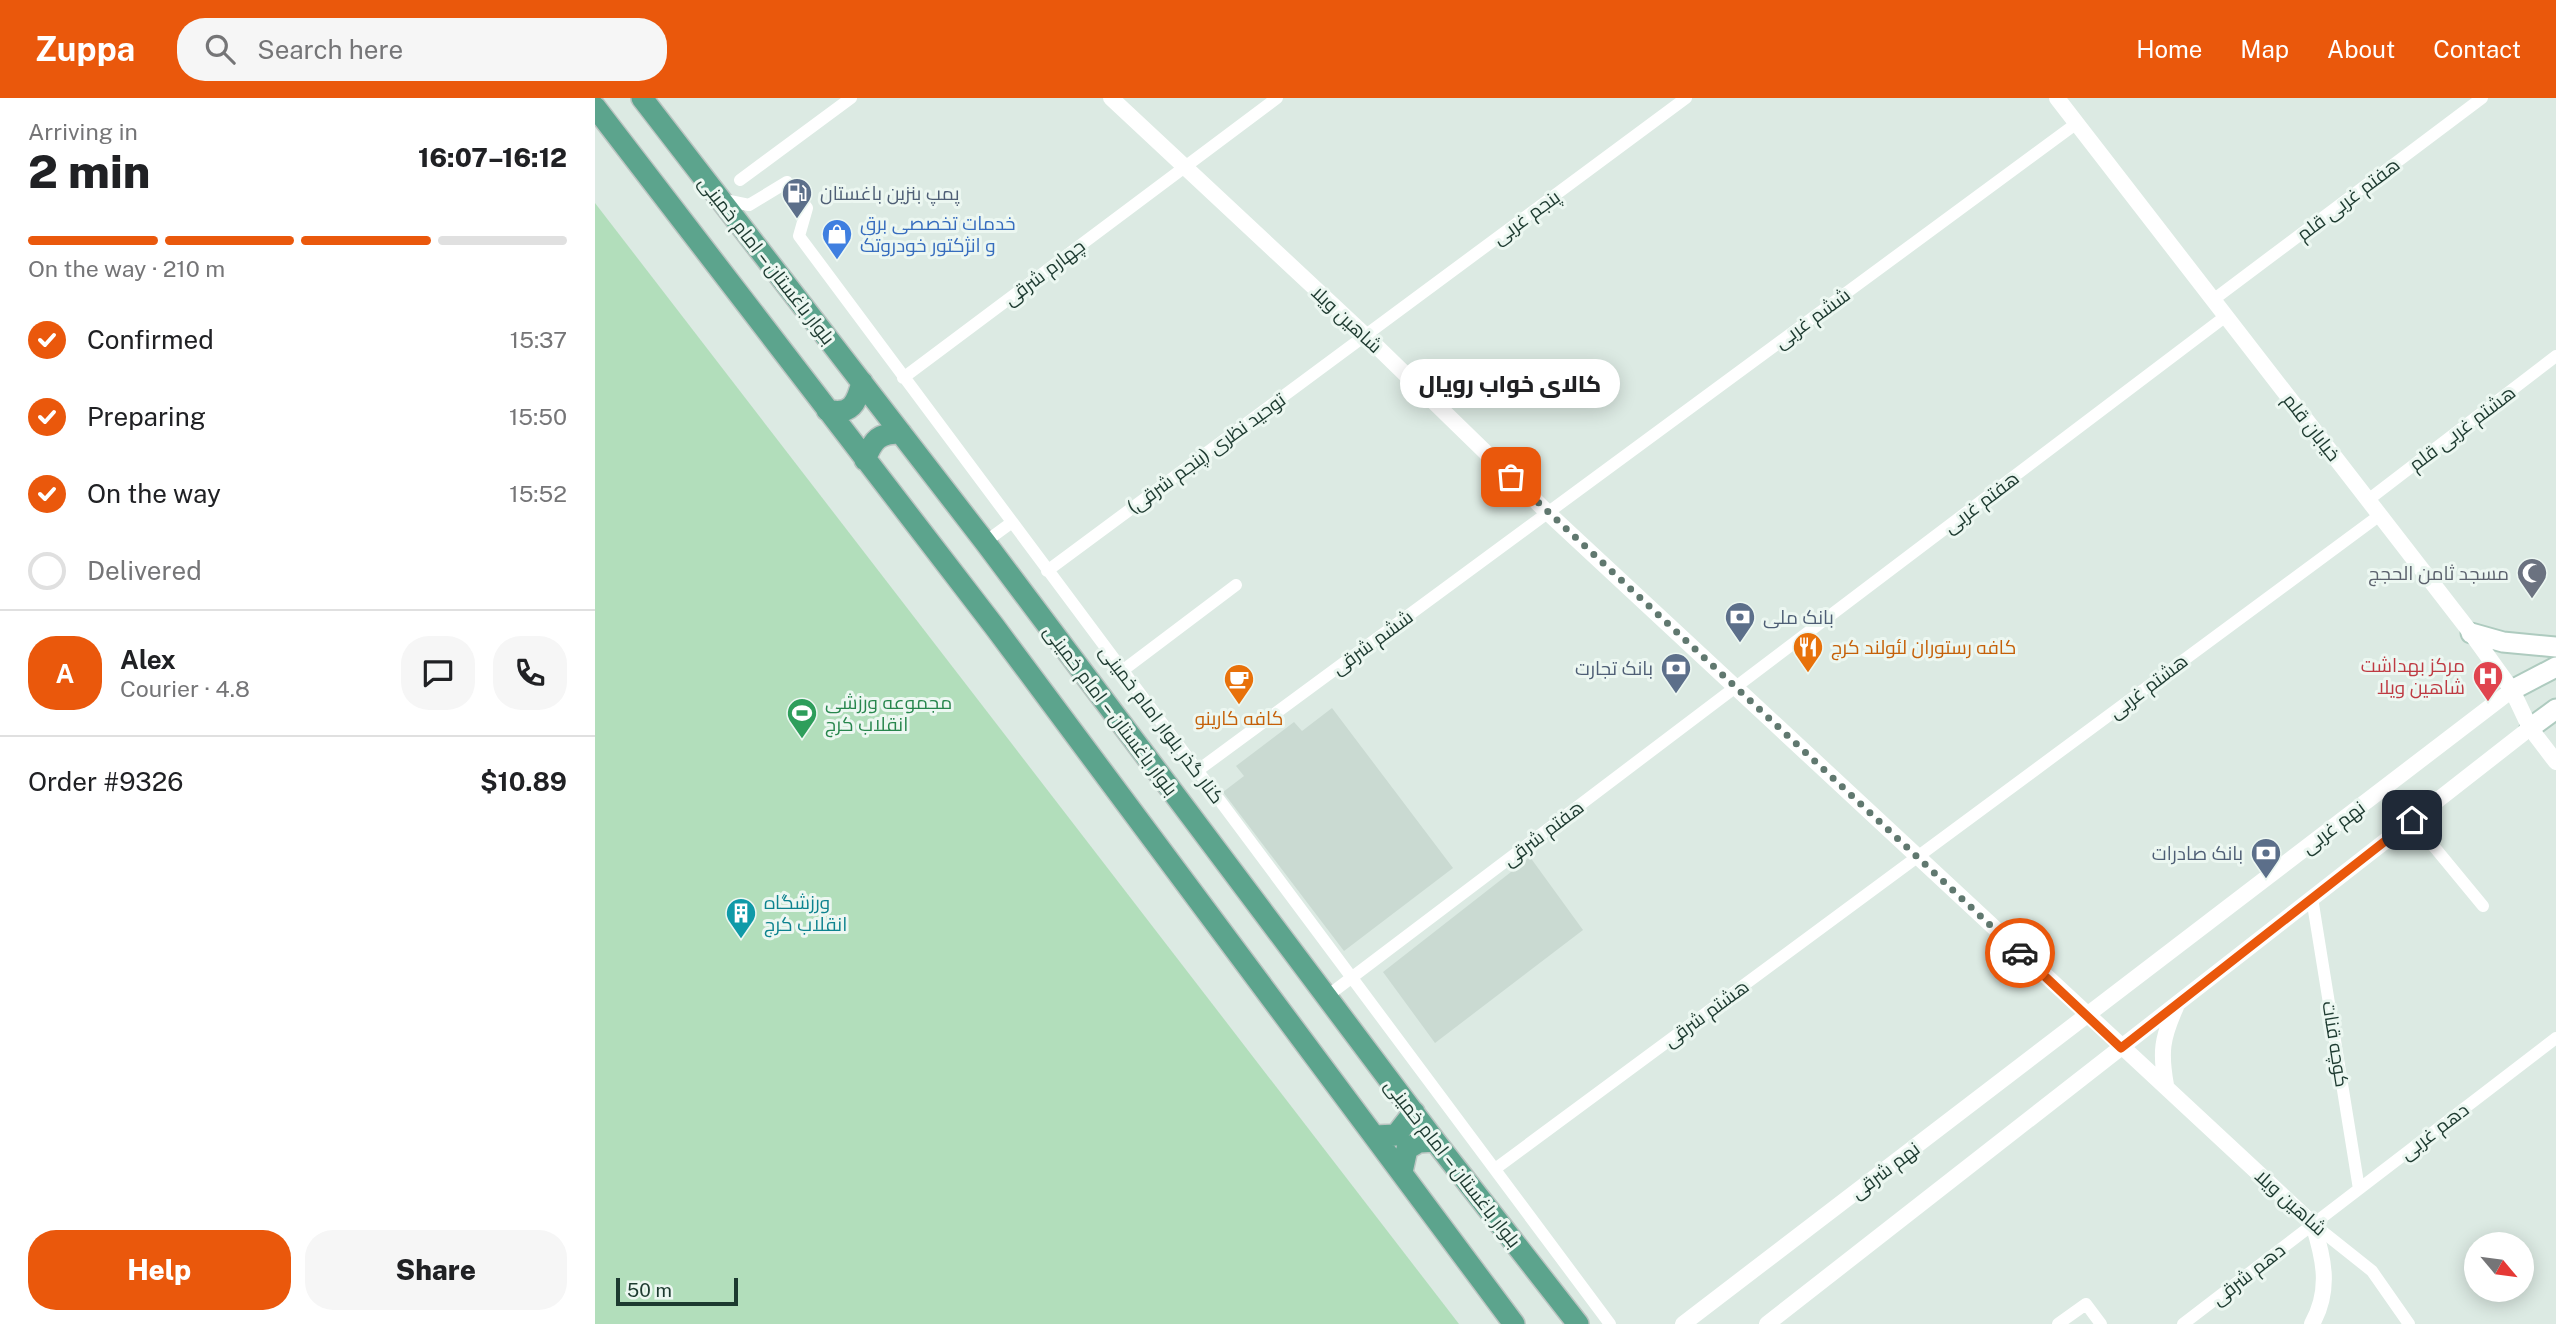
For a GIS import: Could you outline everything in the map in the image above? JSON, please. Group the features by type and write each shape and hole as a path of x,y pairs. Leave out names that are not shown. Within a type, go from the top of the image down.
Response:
{"main road":[{"name":"بلوار باغستان -- امام خمینی","path":"642,98 985,542 1435,1141 1578,1324"},
{"path":"595,107 1018,658 1513,1323"},
{"path":"827,410 840,413 851,408 858,401 862,382"},
{"path":"866,460 877,438 884,433 901,433"},
{"path":"2471,633 2503,642 2556,647"},
{"path":"2512,690 2556,667"},
{"path":"2531,728 2556,709"},
{"path":"1375,1136 1396,1135 1414,1112"},
{"path":"1402,1172 1407,1149 1419,1142 1435,1141"},
{"path":"1564,1306 1589,1324"}],"street":[{"path":"740,180 851,98"},
{"name":"شاهین ویلا","path":"1111,98 1365,335 1548,513 2121,1048 2166,1086 2313,1224 2372,1271 2409,1324"},
{"name":"چهارم شرقی","path":"903,378 1277,98"},
{"name":"پنجم غربی","path":"1365,335 1686,98"},
{"name":"هفتم غربی قلم","path":"2213,300 2482,98"},
{"name":"خیابان قلم","path":"2061,99 2471,633 2512,690 2531,728 2556,762"},
{"name":"ششم غربی","path":"1548,513 2077,123"},
{"name":"کنار گذر بلوار امام خمینی","path":"720,199 749,205 787,182 807,208 799,236 1610,1324"},
{"name":"هفتم غربی","path":"1735,688 2226,316"},
{"name":"توحید نظری (پنجم شرقی)","path":"1047,571 1365,335"},
{"name":"هشتم غربی قلم","path":"2368,499 2556,356"},
{"name":"ششم شرقی","path":"1197,771 1548,513"},
{"name":"هشتم غربی","path":"1917,857 2380,515"},
{"path":"985,542 1011,523"},
{"path":"1122,671 1235,585"},
{"name":"هفتم شرقی","path":"1326,996 1735,688"},
{"name":"نهم غربی","path":"2087,1016 2512,690"},
{"path":"1767,1324 2531,728"},
{"path":"2412,820 2483,906"},
{"name":"هشتم شرقی","path":"1495,1169 1917,857"},
{"name":"کوچه قنات","path":"2312,898 2359,1189"},
{"path":"2166,1086 2161,1058 2163,1034 2177,1004"},
{"name":"نهم شرقی","path":"1683,1324 2087,1016"},
{"name":"دهم غربی","path":"2313,1224 2556,1038"},
{"path":"2312,1324 2319,1312 2325,1282 2323,1258 2313,1224"},
{"name":"دهم شرقی","path":"2183,1324 2313,1224"},
{"path":"2058,1324 2086,1304 2101,1324"}],"shaded area":[{"path":"1332,708 1453,868 1344,951 1223,792 1244,776 1236,766 1294,722 1302,731"},
{"path":"1530,857 1583,930 1435,1043 1383,972"}],"green space":[{"name":"مجموعه ورزشی انقلاب کرج","path":"595,203 1459,1324 595,1324"}],"way so far":[{"path":"1511,477 2020,953"}],"place":[{"name":"پمپ بنزین باغستان","path":"797,220"},
{"name":"خدمات تخصصی برق و انژکتور خودروتک","path":"837,261"},
{"name":"کالای خواب رویال","path":"1511,477"},
{"name":"مسجد ثامن الحجج","path":"2532,600"},
{"name":"بانک ملی","path":"1740,644"},
{"name":"کافه رستوران لئولند کرج","path":"1808,674"},
{"name":"بانک تجارت","path":"1676,695"},
{"name":"مرکز بهداشت شاهین ویلا","path":"2488,703"},
{"name":"کافه کارینو","path":"1239,706"},
{"name":"مجموعه ورزشی انقلاب کرج","path":"802,740"},
{"name":"بانک صادرات","path":"2266,880"},
{"name":"ورزشگاه انقلاب کرج","path":"741,940"}],"route":[{"path":"2020,953 2121,1048 2412,820"}]}
